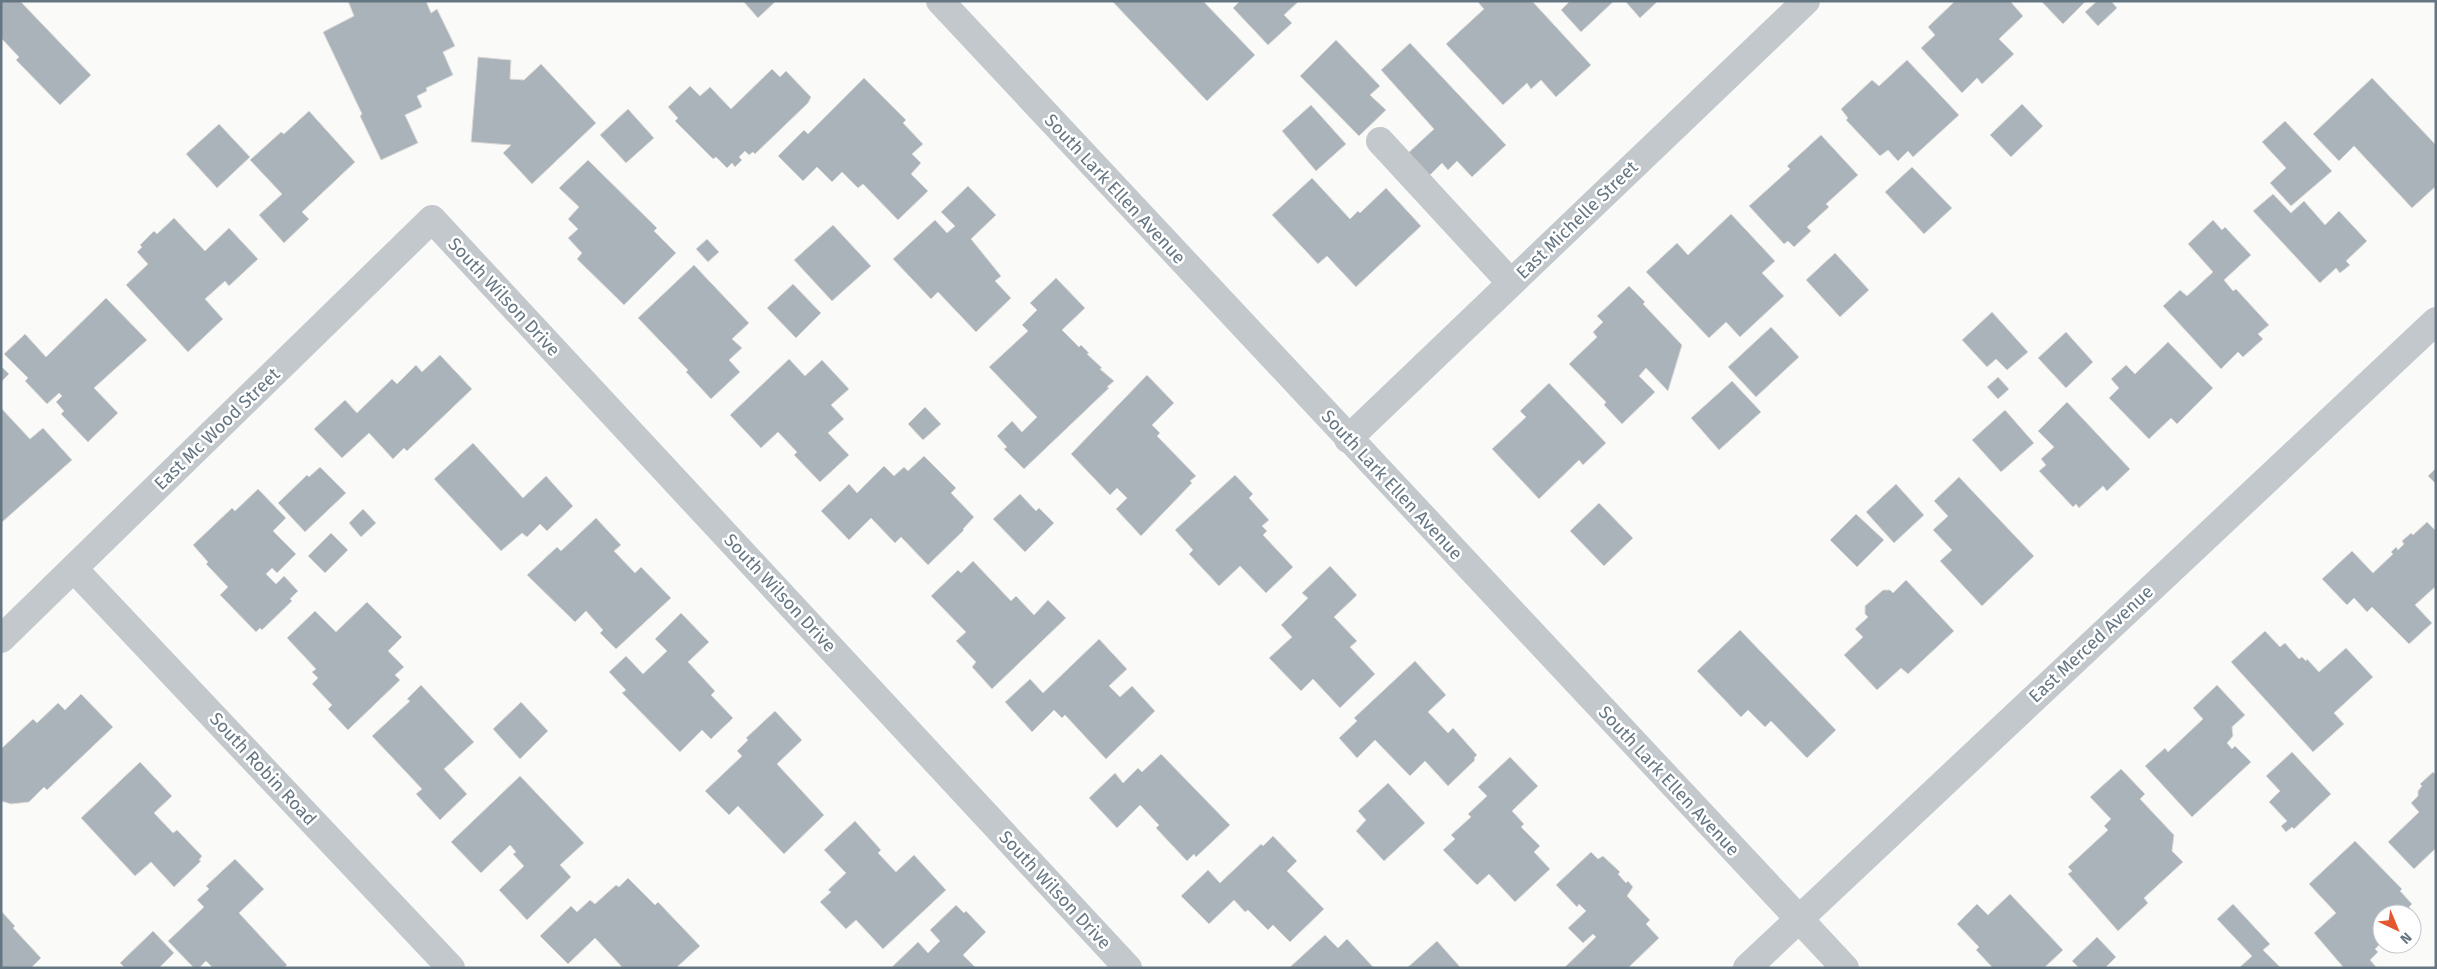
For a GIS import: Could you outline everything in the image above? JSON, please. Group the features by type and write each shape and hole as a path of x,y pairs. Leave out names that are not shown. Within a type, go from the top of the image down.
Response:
{"street":[{"name":"South Lark Ellen Avenue","path":"940,1 1845,968"},
{"name":"East Michelle Street","path":"1348,439 1806,1"},
{"path":"1380,141 1511,283"},
{"name":"East Mc Wood Street","path":"1,639 432,219"},
{"name":"South Wilson Drive","path":"432,219 1128,968"},
{"name":"East Merced Avenue","path":"1747,968 2436,321"},
{"name":"South Robin Road","path":"74,569 451,968"}],"building":[{"path":"1,1 20,1 91,75 60,105 16,60 19,57 1,38"},
{"path":"348,1 426,1 431,13 437,9 455,46 443,52 453,75 426,88 427,91 417,96 422,107 405,115 418,143 381,160 360,116 362,114 323,32 354,16"},
{"path":"743,1 776,1 758,18"},
{"path":"1112,1 1203,1 1255,55 1207,101"},
{"path":"1240,1 1299,1 1284,15 1292,23 1268,45 1233,8"},
{"path":"1477,1 1532,1 1591,65 1556,97 1541,80 1531,89 1527,83 1503,105 1446,44 1484,9"},
{"path":"1570,1 1614,1 1581,32 1561,10"},
{"path":"1625,1 1658,1 1640,18"},
{"path":"1955,1 2010,1 2023,16 1999,39 2014,54 1982,84 1977,78 1962,93 1921,48 1935,35 1928,27"},
{"path":"2041,1 2086,1 2063,24"},
{"path":"2097,1 2111,1 2117,8 2098,26 2085,12"},
{"path":"1336,40 1380,86 1370,95 1386,110 1359,136 1300,76"},
{"path":"1410,43 1506,145 1472,177 1457,161 1448,170 1442,163 1427,178 1406,155 1434,129 1381,70"},
{"path":"478,57 511,60 510,79 524,80 541,64 596,123 532,184 503,153 511,145 471,142"},
{"path":"1907,60 1959,115 1913,157 1908,151 1898,161 1888,150 1880,156 1846,120 1848,118 1841,109 1872,80 1879,86"},
{"path":"772,69 780,77 786,71 811,97 808,103 755,154 753,152 749,155 745,151 739,157 742,160 735,167 732,163 727,168 716,157 713,159 675,121 678,118 668,107 690,86 700,96 710,87 731,109"},
{"path":"864,78 906,120 903,123 923,144 912,154 921,163 911,174 928,191 898,220 863,184 858,188 842,172 832,182 817,167 803,181 778,156 804,130 808,134"},
{"path":"2372,78 2436,145 2436,186 2412,208 2354,146 2339,161 2313,134"},
{"path":"2022,104 2043,126 2011,157 1990,135"},
{"path":"1311,105 1346,144 1316,171 1282,131"},
{"path":"628,109 654,138 626,163 600,135"},
{"path":"309,111 355,162 302,212 309,219 284,243 259,215 282,194 250,160 281,132 284,134"},
{"path":"2285,121 2332,171 2291,206 2270,183 2286,168 2262,142"},
{"path":"219,124 250,157 217,188 186,154"},
{"path":"1821,135 1858,175 1826,204 1829,207 1807,227 1811,231 1794,247 1788,241 1784,244 1749,206 1790,169 1787,166"},
{"path":"588,160 657,228 654,231 676,253 624,305 577,259 582,253 568,238 578,229 568,219 579,207 559,188"},
{"path":"1912,167 1952,208 1924,234 1885,192"},
{"path":"1312,178 1350,219 1358,211 1360,213 1386,188 1421,226 1356,287 1327,256 1318,264 1272,215"},
{"path":"968,186 996,215 971,239 1001,276 995,281 1011,298 976,332 938,292 931,299 893,259 935,220 947,233 955,226 941,212"},
{"path":"2273,194 2291,213 2304,201 2325,225 2339,211 2367,241 2346,261 2350,265 2340,273 2336,268 2320,283 2253,211"},
{"path":"1731,214 1775,261 1762,273 1784,296 1740,337 1726,322 1709,338 1646,272 1677,243 1688,255"},
{"path":"174,218 205,251 229,228 258,259 229,286 225,281 205,299 223,319 188,352 126,285 148,264 137,252 142,247 140,245 154,231 157,234"},
{"path":"2213,220 2222,230 2225,227 2251,255 2224,280 2233,291 2236,289 2269,325 2258,334 2263,339 2243,357 2238,352 2221,369 2163,306 2180,290 2187,296 2213,272 2188,244"},
{"path":"833,225 871,266 832,301 794,260"},
{"path":"707,239 719,252 708,262 696,249"},
{"path":"1835,253 1869,290 1840,317 1806,280"},
{"path":"694,265 749,323 732,339 742,348 729,360 740,372 711,399 686,372 688,370 638,318"},
{"path":"1056,278 1085,308 1062,330 1079,347 1081,345 1089,353 1087,354 1102,368 1100,369 1114,381 1107,387 1109,388 1024,469 1004,449 1007,447 997,436 1012,421 1022,432 1037,417 989,367 1028,331 1022,325 1037,310 1030,303"},
{"path":"793,284 821,313 796,338 767,308"},
{"path":"1629,286 1645,302 1643,304 1682,345 1668,391 1646,368 1639,376 1655,392 1622,424 1604,405 1606,402 1569,364 1597,337 1593,332 1603,322 1597,316"},
{"path":"106,298 147,340 94,388 118,413 88,442 61,414 64,411 56,402 62,396 59,393 47,404 25,381 28,378 4,354 25,334 46,357"},
{"path":"1992,312 2028,352 2007,370 1996,359 1987,367 1962,340"},
{"path":"1771,327 1799,357 1756,397 1728,367"},
{"path":"2066,332 2093,362 2066,388 2038,358"},
{"path":"2168,342 2213,388 2177,424 2171,418 2149,439 2109,398 2119,388 2111,379 2126,365 2135,374"},
{"path":"440,355 472,389 407,451 404,448 393,459 369,433 342,458 314,429 345,400 357,413 392,379 397,384 416,365 422,372"},
{"path":"789,359 805,376 822,360 849,389 831,405 844,419 828,433 849,455 820,482 794,455 797,452 778,432 761,448 730,415"},
{"path":"1,366 9,374 1,382"},
{"path":"1147,375 1174,403 1152,425 1160,433 1157,436 1196,476 1190,481 1192,483 1141,536 1116,509 1127,498 1117,488 1110,495 1071,454"},
{"path":"1998,377 2009,389 1998,399 1987,387"},
{"path":"1732,381 1761,412 1719,450 1691,418"},
{"path":"1549,383 1606,443 1583,465 1579,460 1539,499 1492,449 1526,417 1520,411"},
{"path":"2067,402 2130,469 2107,491 2103,486 2079,508 2076,504 2073,507 2039,471 2046,465 2041,459 2054,447 2038,431"},
{"path":"925,407 941,424 923,440 908,424"},
{"path":"1,408 30,439 43,428 72,460 1,523"},
{"path":"2005,410 2034,443 2001,472 1972,440"},
{"path":"473,443 523,498 546,476 573,506 547,531 540,524 527,537 522,533 501,551 434,479"},
{"path":"924,456 956,488 951,493 974,517 964,530 928,565 901,537 895,543 871,518 849,540 821,511 849,484 857,493 884,466 894,476 904,467 908,471"},
{"path":"320,467 346,493 305,532 278,503 307,475 309,477"},
{"path":"2436,468 2436,484 2428,476"},
{"path":"1235,475 1253,494 1249,498 1269,520 1262,526 1267,531 1263,535 1293,567 1266,593 1240,566 1219,586 1189,554 1193,550 1175,530"},
{"path":"1959,477 2034,556 1982,606 1940,561 1952,550 1933,530 1948,516 1934,501"},
{"path":"1896,484 1924,515 1894,543 1866,512"},
{"path":"258,489 286,518 273,531 296,554 277,573 272,568 266,574 276,584 284,576 298,591 290,599 292,601 262,630 260,628 256,632 220,595 228,587 206,564 208,562 193,545 232,508 235,511"},
{"path":"1020,494 1036,511 1039,508 1054,523 1025,552 993,519"},
{"path":"1599,503 1633,538 1604,566 1570,531"},
{"path":"363,509 376,523 361,537 349,523"},
{"path":"1856,514 1884,540 1857,567 1830,540"},
{"path":"596,518 621,545 614,551 635,573 641,567 671,598 616,649 600,633 603,630 586,611 575,622 527,575 557,547 561,551"},
{"path":"2427,522 2436,531 2436,586 2415,605 2432,623 2409,644 2372,607 2367,612 2354,598 2347,605 2322,579 2352,551 2373,573 2393,554 2391,552 2396,547 2398,550 2404,544 2402,541 2411,533 2413,535"},
{"path":"331,533 348,550 325,573 308,556"},
{"path":"973,561 1011,601 1016,596 1034,615 1048,600 1066,618 992,689 972,667 976,662 956,641 966,632 931,596 958,570 961,573"},
{"path":"1330,566 1357,595 1334,617 1357,641 1350,647 1375,674 1340,708 1313,679 1301,691 1269,658 1292,637 1281,625 1308,598 1302,593"},
{"path":"1906,580 1954,631 1908,674 1901,668 1877,690 1844,655 1863,637 1855,629 1868,617 1865,614 1865,606 1883,590 1890,590 1893,593"},
{"path":"367,602 402,637 388,651 404,667 395,675 400,680 348,730 328,709 332,705 312,684 318,678 312,672 316,669 287,638 315,611 336,632"},
{"path":"681,613 709,642 688,662 715,691 711,695 733,718 711,739 702,730 680,752 622,693 626,690 609,672 626,656 643,674 667,651 655,639"},
{"path":"1740,630 1836,730 1807,758 1771,721 1765,727 1748,710 1741,717 1697,671"},
{"path":"2265,631 2280,647 2285,643 2299,659 2302,657 2306,661 2307,659 2319,672 2346,648 2373,677 2334,713 2344,724 2313,752 2231,662"},
{"path":"1099,639 1127,669 1109,686 1120,697 1132,686 1155,711 1106,759 1065,715 1062,718 1054,710 1032,732 1005,702 1030,679 1043,693"},
{"path":"1415,661 1446,695 1428,712 1448,733 1453,728 1477,755 1474,758 1475,760 1448,786 1425,761 1410,776 1375,740 1357,758 1339,738 1357,721 1354,718"},
{"path":"421,685 474,742 444,769 467,794 440,820 416,794 422,789 372,736 410,701 407,699"},
{"path":"2217,685 2245,715 2232,727 2233,736 2227,743 2232,749 2235,746 2251,762 2192,817 2145,766 2165,748 2168,752 2203,719 2193,708"},
{"path":"81,694 113,727 47,790 44,787 29,802 11,804 1,801 1,749 33,719 37,723 58,703 65,710"},
{"path":"521,702 548,731 520,759 493,729"},
{"path":"775,711 802,740 777,764 824,815 784,854 738,806 729,815 705,791 742,756 737,751 748,740 746,738"},
{"path":"2292,752 2331,794 2294,829 2292,827 2286,832 2281,826 2287,821 2269,802 2280,791 2266,776"},
{"path":"1161,754 1230,825 1196,857 1194,854 1187,861 1156,828 1159,825 1140,805 1117,828 1089,798 1115,773 1123,783 1138,768 1142,772"},
{"path":"1510,757 1538,786 1512,811 1524,824 1521,827 1540,846 1534,852 1550,869 1515,902 1489,874 1477,885 1443,850 1455,839 1451,835 1471,817 1468,814 1487,796 1478,787"},
{"path":"140,762 172,796 154,813 173,833 177,830 202,856 199,860 201,861 174,887 151,862 135,876 81,818"},
{"path":"2121,769 2145,794 2140,799 2174,835 2172,851 2183,862 2144,898 2148,903 2118,931 2068,874 2072,871 2068,867 2108,830 2104,826 2111,819 2090,797"},
{"path":"2433,772 2436,775 2436,848 2414,869 2388,842 2419,812 2411,803 2418,796 2418,791 2422,786 2420,784"},
{"path":"520,776 584,843 560,865 571,877 527,920 499,890 524,866 513,854 516,852 510,845 481,873 451,842"},
{"path":"1388,783 1425,823 1384,861 1356,831 1366,820 1358,811"},
{"path":"855,821 881,850 878,853 896,872 914,855 946,890 883,949 856,920 846,929 820,902 831,892 828,890 846,873 824,850"},
{"path":"1273,836 1297,861 1287,871 1324,909 1290,942 1273,925 1268,930 1248,910 1245,912 1234,900 1209,924 1181,896 1208,870 1220,883 1261,844 1263,846"},
{"path":"2355,841 2402,889 2400,891 2412,904 2372,904 2372,954 2376,954 2370,960 2377,968 2344,968 2314,933 2336,913 2309,884"},
{"path":"1591,852 1598,859 1603,856 1620,872 1618,874 1626,883 1628,881 1633,887 1627,896 1650,920 1646,924 1659,938 1628,968 1564,968 1596,937 1593,934 1583,943 1568,928 1586,911 1579,904 1577,907 1556,885"},
{"path":"235,859 264,889 239,913 287,965 284,968 213,968 206,961 199,968 194,968 168,941 204,907 197,900 209,889 206,886"},
{"path":"628,878 655,905 658,902 700,946 676,968 623,968 595,938 568,964 540,936 571,906 577,912 590,900 595,904 616,885 619,887"},
{"path":"2010,894 2063,950 2044,968 1993,968 1976,950 1979,947 1957,924 1977,904 1988,915"},
{"path":"2233,904 2270,944 2263,950 2281,968 2239,968 2252,956 2217,919"},
{"path":"956,905 964,913 966,911 986,932 963,955 976,968 891,968 918,942 928,953 940,941 930,930"},
{"path":"1,911 15,926 13,928 41,958 31,968 1,968"},
{"path":"153,931 174,953 159,968 125,968 120,963"},
{"path":"1325,935 1338,948 1347,939 1374,968 1289,968"},
{"path":"2097,937 2116,957 2105,968 2079,968 2072,961"},
{"path":"1437,941 1461,968 1407,968"}]}
